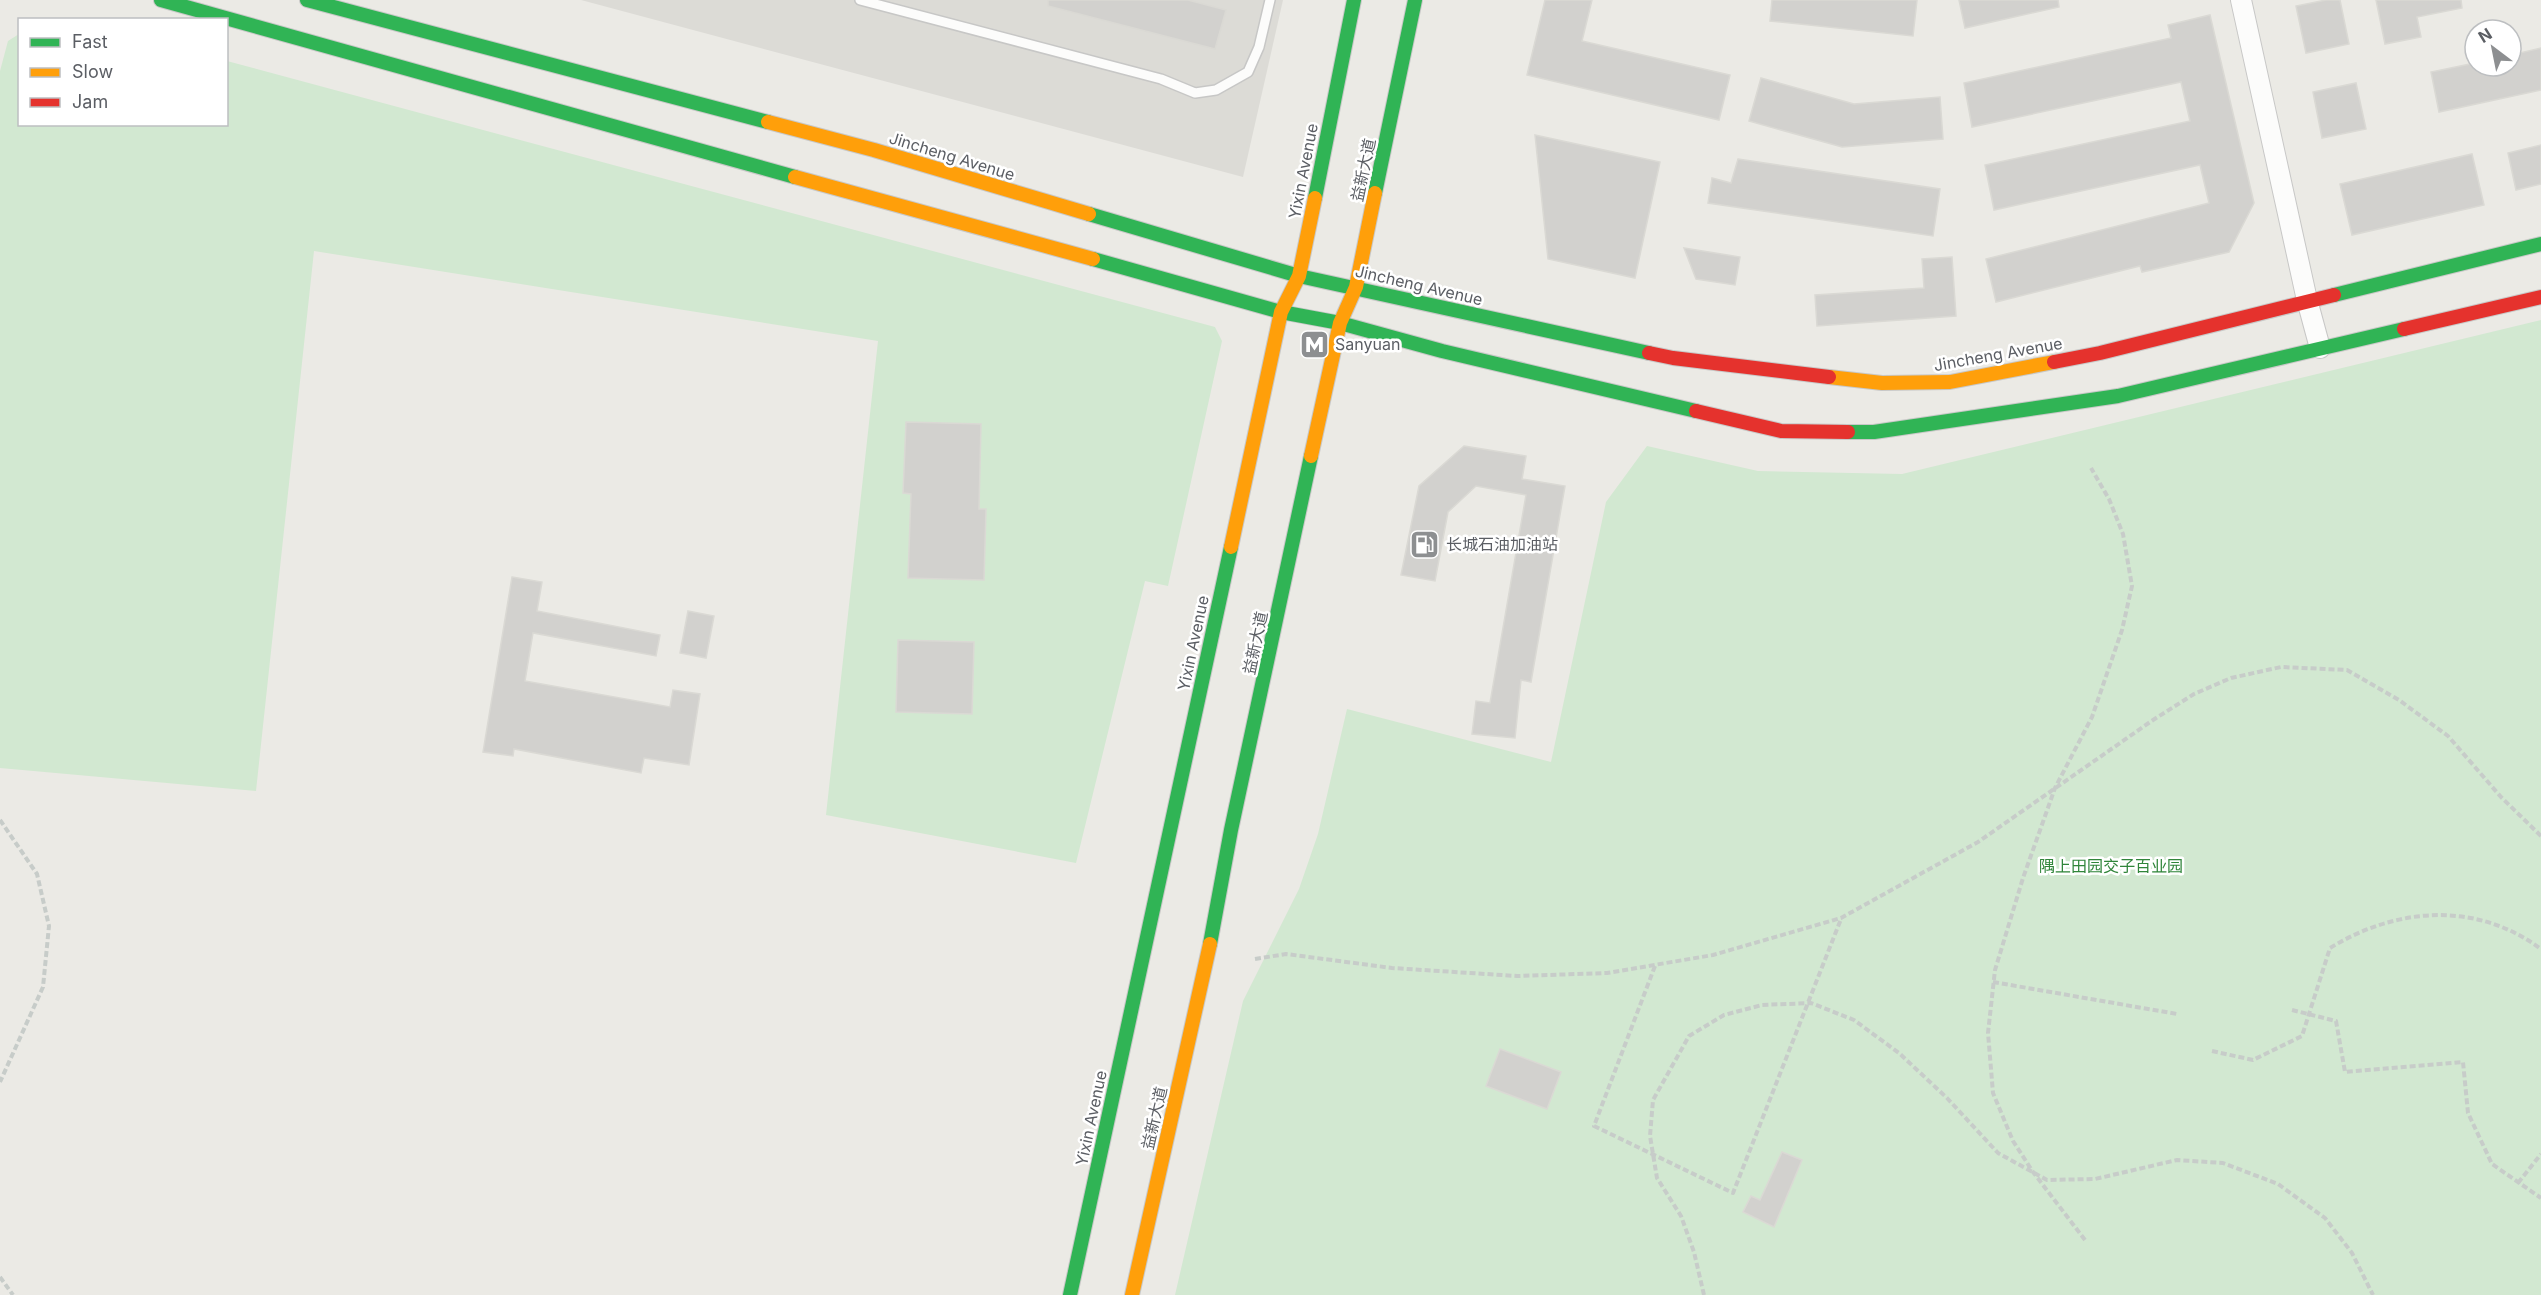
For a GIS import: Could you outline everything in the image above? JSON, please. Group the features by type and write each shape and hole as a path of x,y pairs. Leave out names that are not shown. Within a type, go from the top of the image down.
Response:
{"main road":[{"path":"161,0 226,18"},
{"name":"Jincheng Avenue","path":"307,0 874,150 1299,276 1673,358 1882,383 1950,382 2100,352 2541,244"},
{"name":"Yixin Avenue","path":"1070,1295 1281,312 1299,276 1354,0"},
{"name":"益新大道","path":"1132,1295 1216,919 1231,830 1340,323 1356,287 1415,0"},
{"path":"228,19 1281,312 1340,323 1442,351 1781,431 1874,432 2118,396 2541,297"}],"street":[{"path":"2241,0 2307,300 2320,348"}],"lane":[{"path":"860,0 1161,80 1195,93 1216,90 1248,72 1259,47 1270,0"}],"path":[{"path":"2085,1240 2033,1172 2013,1141 1993,1093 1988,1033 1993,982 2023,878 2055,788 2092,717 2122,630 2132,586 2123,534 2109,499 2091,468"},
{"path":"1255,959 1286,954 1392,968 1517,976 1607,974 1713,956 1841,918 1978,842 2194,694 2231,678 2281,667 2347,670 2399,700 2448,736 2500,797 2541,837"},
{"path":"0,820 37,874 49,926 43,987 0,1082"},
{"path":"2212,1051 2253,1060 2302,1036 2330,948 2351,935 2376,925 2408,916 2442,915 2490,920 2527,938 2541,949"},
{"path":"1656,965 1594,1126 1733,1193 1841,918"},
{"path":"1993,982 2177,1014"},
{"path":"1704,1295 1681,1216 1657,1179 1650,1136 1653,1100 1689,1036 1724,1015 1762,1005 1808,1003 1854,1020 1899,1053 1947,1098 1998,1153 2047,1180 2095,1179 2177,1160 2223,1164 2278,1184 2325,1218 2352,1253 2373,1295"},
{"path":"2292,1010 2336,1021 2345,1072 2463,1062 2468,1113 2492,1164 2541,1198"},
{"path":"2518,1182 2541,1154"},
{"path":"0,1277 13,1295"}],"shaded area":[{"path":"581,0 1283,0 1243,177"}],"green space":[{"path":"18,35 18,126 228,126 228,61 1215,327 1222,341 1168,586 1145,581 1076,863 826,815 878,341 314,251 256,791 0,768 0,71 8,41"},
{"name":"隅上田园交子百业园","path":"2541,320 2541,1295 1175,1295 1243,1001 1299,889 1318,834 1347,709 1551,762 1606,502 1647,446 1758,471 1902,474"}],"building":[{"path":"1048,0 1188,0 1226,10 1215,49 1048,6"},
{"path":"1545,0 1592,0 1582,41 1730,75 1719,120 1527,75"},
{"path":"1772,0 1917,0 1913,36 1770,21"},
{"path":"1959,0 2058,0 2059,7 1965,28"},
{"path":"2326,0 2340,0 2349,44 2306,53 2296,6"},
{"path":"2376,0 2461,0 2462,8 2417,17 2421,37 2385,44"},
{"path":"2210,15 2254,203 2229,252 2142,272 2140,266 1996,302 1986,259 2209,203 2200,165 1994,210 1985,165 2190,121 2181,82 1972,127 1964,83 2171,38 2168,25"},
{"path":"2541,48 2541,90 2439,112 2431,72 2463,65 2463,78 2523,78 2523,52"},
{"path":"1761,78 1854,104 1940,97 1943,139 1842,147 1749,121"},
{"path":"2356,83 2366,129 2322,138 2313,92"},
{"path":"1535,135 1660,162 1635,278 1548,259"},
{"path":"2541,145 2541,184 2516,190 2508,153"},
{"path":"2472,154 2484,205 2352,235 2340,184"},
{"path":"1738,159 1940,189 1933,236 1708,203 1712,178 1731,183"},
{"path":"1684,248 1740,257 1735,285 1696,279"},
{"path":"1952,257 1956,316 1817,326 1815,295 1924,288 1922,259"},
{"path":"906,422 981,424 979,509 986,509 984,580 908,578 911,494 903,493"},
{"path":"1464,446 1526,456 1522,479 1565,486 1531,682 1521,680 1515,738 1472,734 1476,701 1490,703 1526,495 1476,486 1448,512 1435,581 1401,575 1419,486"},
{"path":"512,577 542,582 537,611 660,635 656,656 533,633 525,681 670,707 673,690 700,694 689,765 644,758 641,773 514,749 513,756 483,752"},
{"path":"688,611 714,616 706,658 680,653"},
{"path":"898,640 974,642 972,714 896,712"},
{"path":"1500,1049 1561,1072 1547,1109 1486,1086"},
{"path":"1782,1152 1802,1160 1774,1227 1743,1212 1751,1196 1760,1200"}],"traffic: fast":[{"path":"161,0 225,18"},
{"path":"307,0 768,122"},
{"path":"1315,198 1354,0"},
{"path":"1375,193 1415,0"},
{"path":"228,19 795,177"},
{"path":"1089,214 1299,276 1649,353"},
{"path":"2334,295 2541,244"},
{"path":"1093,259 1281,312 1340,323 1442,351 1696,411"},
{"path":"1848,432 1874,432 2118,396 2404,329"},
{"path":"1210,944 1231,830 1311,456"},
{"path":"1070,1295 1231,547"}],"traffic: slow":[{"path":"768,122 874,150 1089,214"},
{"path":"795,177 1093,259"},
{"path":"1311,456 1340,323 1356,287 1375,193"},
{"path":"1231,547 1281,312 1299,276 1315,198"},
{"path":"1829,377 1882,383 1950,382 2054,362"},
{"path":"1132,1295 1210,944"}],"traffic: jam":[{"path":"2054,362 2100,353 2334,295"},
{"path":"2404,329 2541,297"},
{"path":"1649,353 1829,377"},
{"path":"1696,411 1781,431 1848,432"}],"place":[{"name":"Sanyuan","path":"1314,344"},
{"name":"长城石油加油站","path":"1425,544"}]}
